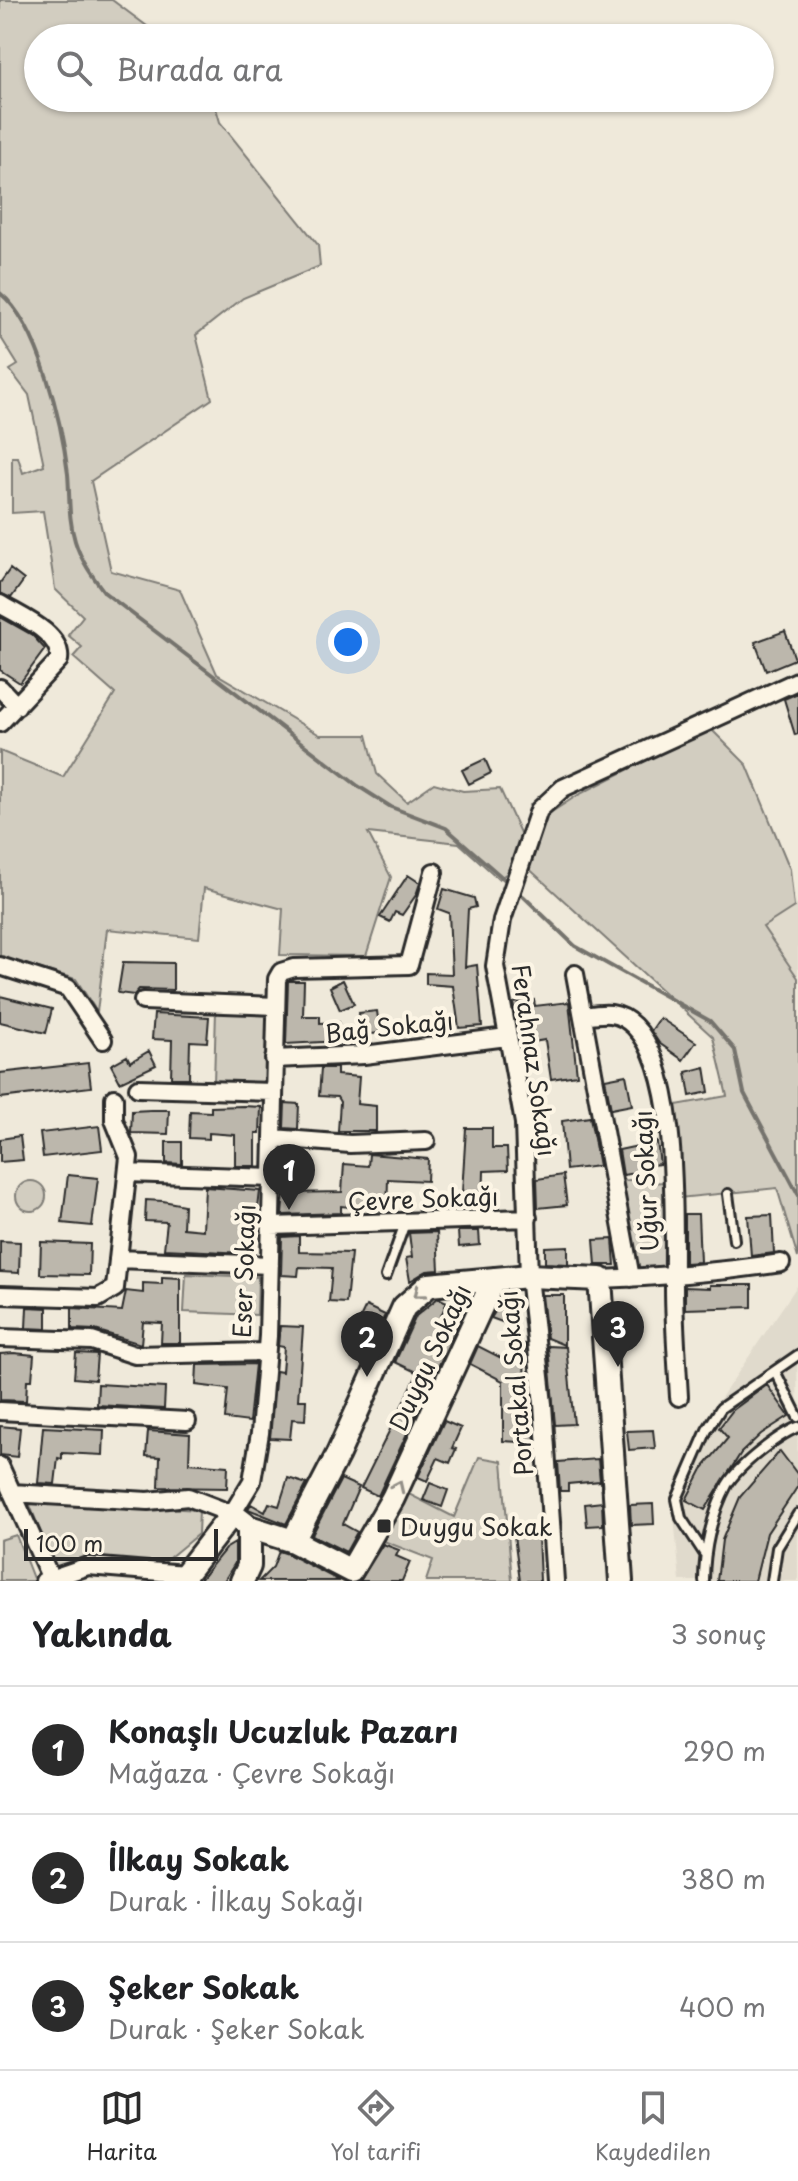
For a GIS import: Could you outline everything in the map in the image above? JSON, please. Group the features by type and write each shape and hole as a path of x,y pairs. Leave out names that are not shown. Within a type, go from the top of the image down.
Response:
{"street":[{"path":"0,604 35,625 57,644 60,652 59,660 0,723"},
{"name":"Ferahnaz Sokağı","path":"529,1276 524,1123 495,966 502,920 539,810 563,788 797,681"},
{"path":"0,688 17,706"},
{"name":"Eser Sokağı","path":"182,1578 240,1520 255,1470 270,1265 274,1059 281,972 315,966 409,965 434,872"},
{"path":"0,966 68,988 103,1040"},
{"path":"575,974 631,1278"},
{"path":"143,1001 276,1006"},
{"name":"Uğur Sokağı","path":"583,1016 611,1012 633,1024 648,1044 665,1100 671,1152 679,1397"},
{"name":"Bağ Sokağı","path":"274,1059 364,1055 507,1037"},
{"path":"138,1088 274,1092"},
{"path":"0,1295 107,1295 115,1288 129,1157 114,1120 114,1098"},
{"path":"273,1138 350,1144 426,1141"},
{"path":"128,1173 272,1178"},
{"name":"Çevre Sokağı","path":"271,1226 528,1218"},
{"path":"118,1259 270,1265"},
{"name":"Duygu Sokağı","path":"240,1520 293,1541 349,1576 393,1498 494,1279 529,1276 631,1278 674,1273 701,1275 781,1263"},
{"name":"Portakal Sokağı","path":"529,1276 543,1404 555,1581"},
{"path":"293,1541 338,1454 404,1307 429,1285 494,1279"},
{"path":"600,1279 621,1581"},
{"path":"0,1338 92,1341 135,1355 265,1352"},
{"path":"0,1411 187,1421"},
{"path":"0,1466 49,1580 88,1566 182,1578"},
{"path":"12,1493 148,1501 188,1497 240,1520 249,1566 242,1581"}],"lane":[{"path":"728,1194 734,1240"},
{"path":"386,1276 405,1223"},
{"path":"704,1553 681,1518 677,1499 707,1430 721,1408 798,1355"},
{"path":"775,1371 798,1417"},
{"path":"704,1581 704,1553 728,1484 779,1435 798,1427"},
{"path":"772,1581 777,1548 798,1514"}],"shaded area":[{"path":"0,0 112,0 144,24 24,24 24,112 217,112 220,122 318,245 320,266 243,298 196,335 212,399 91,481 111,571 180,590 217,674 320,735 367,735 377,774 407,802 434,783 463,791 500,789 522,837 507,873 499,879 459,843 368,833 391,877 366,956 280,955 283,909 204,888 199,938 107,929 97,1012 76,979 0,957 0,751 63,777 115,694 73,657 82,647 68,635 83,616 55,589 43,511 12,513 12,457 18,457 23,473 44,465 29,395 10,370 18,365 0,336"},
{"path":"710,728 747,765 790,869 794,907 763,927 798,978 798,1258 777,1188 679,1198 665,1107 727,1096 713,1037 525,865 547,815 578,795"},
{"path":"798,904 798,978 762,926"},
{"path":"216,1010 270,1012 267,1085 214,1083"},
{"path":"643,1178 644,1183 667,1182 669,1268 636,1271 622,1181"},
{"path":"31,1181 42,1185 46,1196 42,1207 31,1211 20,1207 16,1196 20,1185"},
{"path":"186,1274 258,1277 257,1315 184,1312"},
{"path":"797,1286 798,1581 680,1581 672,1495 712,1411"},
{"path":"479,1457 502,1461 512,1581 426,1581 433,1560 381,1540 403,1491 454,1517"},
{"path":"28,1500 199,1510 198,1534 158,1567 90,1561 55,1569"},
{"path":"16,1535 34,1581 0,1581 0,1540"}],"building":[{"path":"10,569 24,580 11,598 0,593 0,583"},
{"path":"0,617 32,635 45,649 20,683 0,670"},
{"path":"785,631 795,659 766,671 755,642"},
{"path":"798,693 798,734 795,735 784,699"},
{"path":"485,759 491,773 469,784 462,770"},
{"path":"408,875 420,883 416,895 402,915 395,912 390,922 380,917"},
{"path":"444,889 474,898 476,907 468,909 465,967 477,965 482,1026 459,1028 453,986 426,984 426,973 452,974 449,913 438,909"},
{"path":"123,962 173,963 173,990 139,989 134,995 118,993"},
{"path":"343,980 354,1004 340,1010 330,987"},
{"path":"288,981 304,981 303,1016 320,1016 320,1023 339,1022 340,1041 286,1044"},
{"path":"0,996 52,1009 46,1033 0,1022"},
{"path":"534,1000 535,1006 569,1002 577,1075 551,1079 545,1040 521,1044 513,1003"},
{"path":"377,1011 380,1033 361,1035 359,1013"},
{"path":"154,1014 209,1017 207,1042 190,1041 189,1078 171,1078 172,1040 152,1039"},
{"path":"660,1018 696,1042 683,1060 659,1043 651,1031"},
{"path":"149,1051 156,1065 120,1082 111,1065 127,1056 130,1062"},
{"path":"88,1063 91,1087 0,1098 0,1073"},
{"path":"705,1067 709,1092 690,1096 686,1072"},
{"path":"321,1068 337,1068 337,1075 359,1077 357,1104 376,1106 376,1131 338,1131 340,1102 337,1097 319,1096"},
{"path":"626,1075 632,1105 611,1109 605,1079"},
{"path":"285,1103 299,1104 298,1129 284,1128"},
{"path":"211,1107 261,1107 260,1133 256,1133 256,1166 235,1166 235,1135 209,1133 209,1139 189,1138 190,1111 211,1112"},
{"path":"169,1110 168,1134 131,1133 132,1111"},
{"path":"590,1117 599,1166 566,1170 562,1121"},
{"path":"99,1126 102,1150 43,1157 40,1133"},
{"path":"466,1128 492,1128 492,1148 507,1148 508,1170 484,1171 483,1208 461,1209"},
{"path":"20,1136 23,1160 0,1162 0,1139"},
{"path":"166,1142 182,1142 182,1164 166,1163"},
{"path":"657,1142 660,1164 640,1166 641,1172 623,1175 619,1150"},
{"path":"369,1154 428,1159 427,1181 388,1179 387,1211 341,1206 341,1213 282,1215 284,1193 342,1192 344,1164 368,1166"},
{"path":"68,1175 98,1178 92,1226 62,1223"},
{"path":"563,1175 567,1205 538,1208 537,1179"},
{"path":"205,1187 260,1191 254,1243 246,1242 245,1253 164,1249 167,1222 145,1221 146,1200 163,1201 184,1205 183,1228 203,1230"},
{"path":"685,1214 698,1214 700,1262 685,1263"},
{"path":"772,1215 774,1253 751,1256 748,1216"},
{"path":"458,1231 479,1231 480,1245 459,1247"},
{"path":"437,1232 439,1270 427,1271 410,1281 406,1258 412,1257 409,1233"},
{"path":"299,1236 299,1252 351,1253 346,1303 329,1302 332,1268 299,1267 298,1276 281,1275 282,1237"},
{"path":"613,1239 615,1265 596,1265 594,1240"},
{"path":"0,1241 20,1242 19,1273 0,1272"},
{"path":"41,1242 90,1244 89,1275 40,1274"},
{"path":"568,1246 568,1264 545,1263 545,1247"},
{"path":"162,1277 180,1278 180,1343 161,1343 162,1323 143,1322 141,1344 95,1330 72,1329 72,1308 122,1311 126,1291 143,1293 143,1283 162,1284"},
{"path":"710,1285 752,1285 752,1307 685,1309 685,1287 710,1288"},
{"path":"542,1295 564,1295 564,1345 547,1338"},
{"path":"505,1297 520,1302 510,1325 491,1318"},
{"path":"438,1298 447,1302 441,1316 449,1324 458,1324 378,1496 361,1488 418,1373 395,1362 416,1316"},
{"path":"366,1306 385,1315 375,1336 356,1327"},
{"path":"27,1307 47,1308 47,1329 26,1328"},
{"path":"280,1326 303,1327 298,1400 306,1400 305,1420 292,1419 290,1439 270,1438 276,1371 282,1372 284,1347 278,1346"},
{"path":"511,1343 525,1344 524,1387 517,1386 518,1421 522,1421 522,1428 534,1428 535,1443 503,1441 503,1381 470,1364 478,1346 509,1362"},
{"path":"548,1346 566,1347 574,1424 555,1425"},
{"path":"76,1353 97,1354 95,1380 74,1378"},
{"path":"0,1354 34,1355 32,1380 27,1380 26,1401 0,1400"},
{"path":"255,1364 249,1422 225,1419 228,1389 196,1385 197,1365"},
{"path":"98,1384 165,1388 164,1409 97,1405"},
{"path":"767,1385 789,1416 761,1434 741,1453 705,1510 686,1500 702,1469 728,1438 719,1428 733,1410"},
{"path":"444,1421 461,1428 452,1448 456,1449 450,1463 438,1458 427,1481 418,1477"},
{"path":"0,1426 20,1428 17,1457 0,1455"},
{"path":"43,1427 104,1430 103,1455 62,1453 62,1459 58,1458 55,1484 38,1483"},
{"path":"653,1430 655,1448 629,1450 627,1431"},
{"path":"148,1431 190,1434 189,1463 228,1466 227,1488 159,1487 160,1457 146,1456"},
{"path":"780,1451 798,1475 798,1486 767,1533 755,1581 717,1581 722,1540 740,1497"},
{"path":"598,1459 600,1481 568,1484 568,1491 560,1491 558,1462"},
{"path":"288,1478 307,1484 286,1524 248,1509 251,1504 265,1512 269,1503 279,1506"},
{"path":"341,1479 359,1487 343,1524 357,1532 346,1552 312,1535"},
{"path":"430,1483 448,1490 442,1507 423,1500"},
{"path":"602,1502 603,1525 587,1526 585,1504"},
{"path":"653,1504 654,1524 631,1525 630,1505"},
{"path":"538,1535 540,1581 520,1581 514,1536"},
{"path":"235,1543 235,1563 224,1581 199,1581 225,1549"},
{"path":"383,1544 399,1550 396,1556 410,1562 402,1581 360,1581"},
{"path":"279,1551 340,1581 259,1581 273,1567"}],"waterway":[{"path":"0,293 14,308 38,351 65,453 75,541 84,562 105,593 358,786 391,807 446,828 504,879"},
{"path":"523,896 575,946 710,1021 735,1050 744,1093 798,1194"}],"place":[{"name":"Konaşlı Ucuzluk Pazarı","path":"289,1210"},
{"name":"Şeker Sokak","path":"618,1367"},
{"name":"İlkay Sokak","path":"367,1377"},
{"name":"Duygu Sokak","path":"384,1526"}]}
